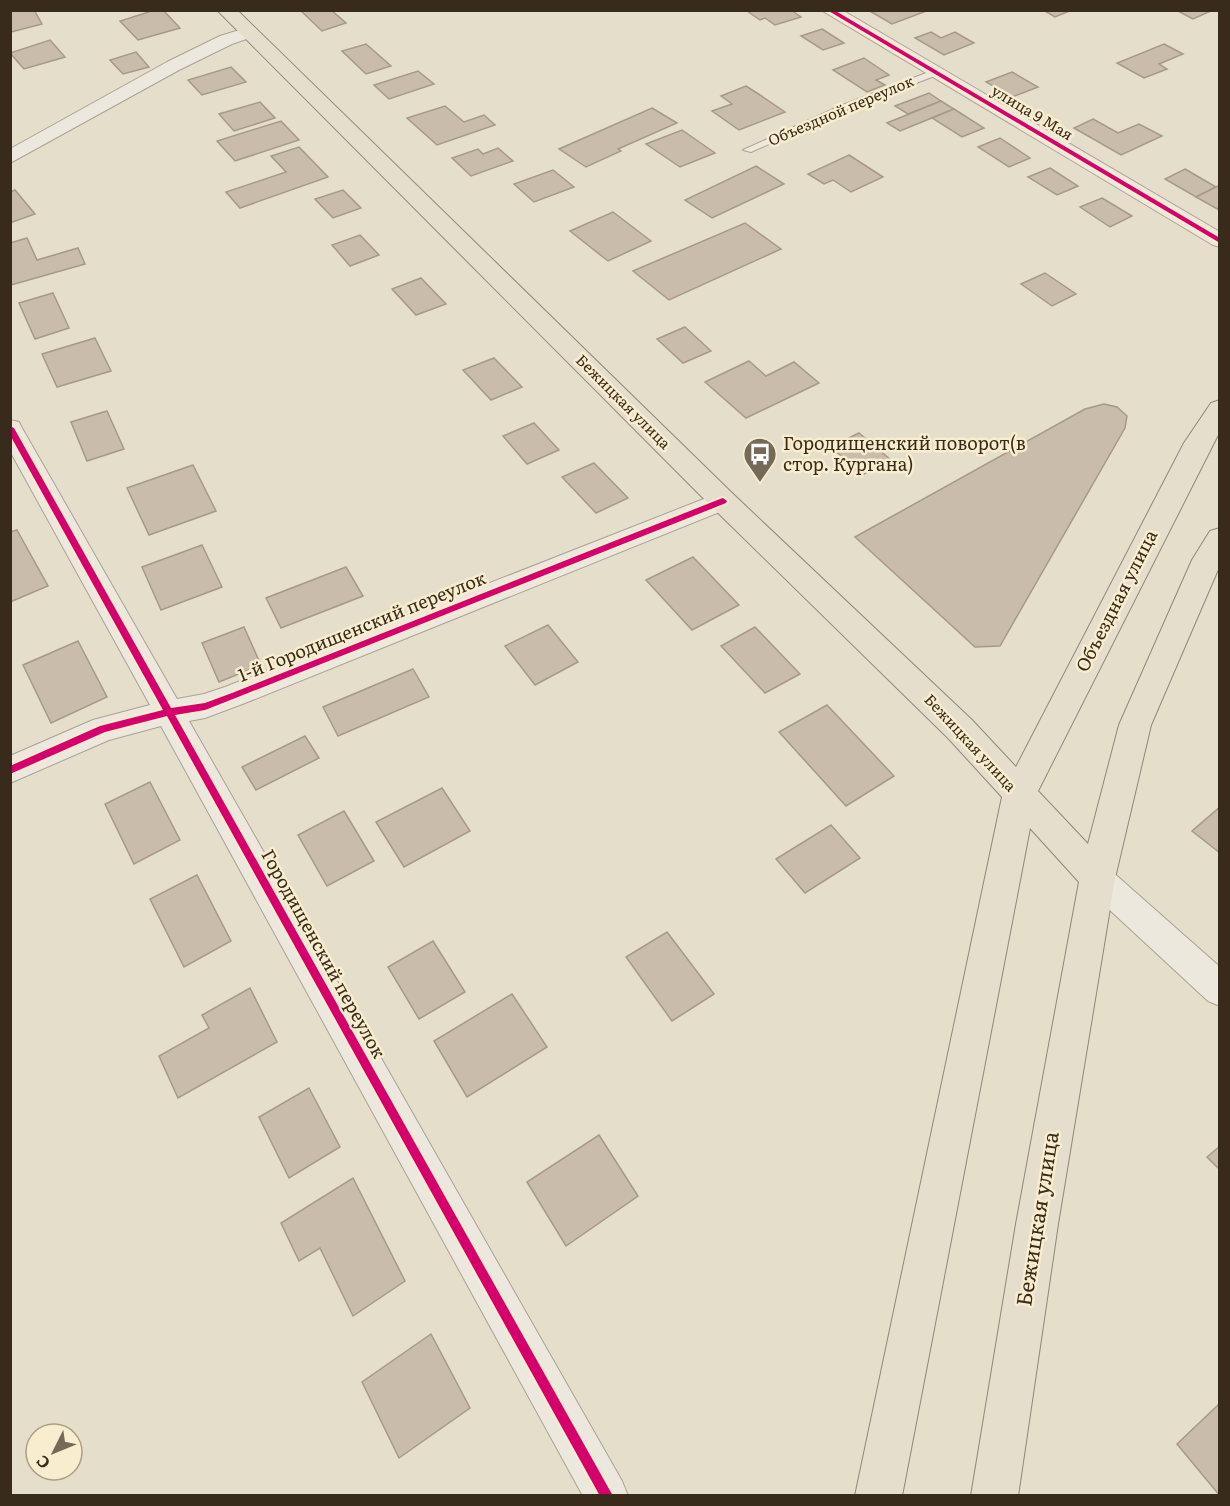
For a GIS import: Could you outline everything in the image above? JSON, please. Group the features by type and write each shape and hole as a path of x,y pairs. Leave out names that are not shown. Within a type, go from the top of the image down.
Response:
{"main road":[{"name":"Бежицкая улица","path":"226,10 723,501 960,729 1097,878 1037,1224 994,1496"},
{"name":"Объездная улица","path":"1019,795 1193,453 1220,409"},
{"path":"1097,878 1134,725 1207,560 1220,538"},
{"name":"Бежицкая улица","path":"878,1496 1019,795"}],"street":[{"name":"улица 9 Мая","path":"828,10 1220,241"},
{"path":"10,157 173,66 226,40 249,32"},
{"name":"Городищенский переулок","path":"10,428 607,1496"},
{"name":"1-й Городищенский переулок","path":"10,770 103,729 169,711 205,706 235,695 723,501"},
{"path":"1097,878 1220,990"}],"lane":[{"name":"Объездной переулок","path":"748,150 843,108 934,73"}],"building":[{"path":"10,10 34,10 42,24 11,32"},
{"path":"155,10 163,10 180,28 138,40 120,21"},
{"path":"300,10 331,10 346,23 322,31"},
{"path":"791,10 801,17 775,25 765,18 760,20 747,11"},
{"path":"868,10 900,11 929,10 892,24"},
{"path":"1043,10 1072,10 1055,17"},
{"path":"1176,10 1213,10 1193,19"},
{"path":"822,29 844,43 823,50 801,36"},
{"path":"931,32 941,38 955,32 974,43 944,55 915,38"},
{"path":"50,40 65,57 24,69 10,53"},
{"path":"366,44 391,66 366,74 342,51"},
{"path":"1164,44 1183,54 1159,64 1167,69 1144,78 1117,63"},
{"path":"136,52 149,67 123,74 110,60"},
{"path":"864,58 889,75 876,80 885,85 867,92 833,70"},
{"path":"231,67 246,82 202,95 188,80"},
{"path":"418,71 434,84 389,99 374,85"},
{"path":"1012,72 1038,87 1012,97 986,82"},
{"path":"746,86 785,112 739,130 712,111 732,104 721,96"},
{"path":"929,93 941,101 908,114 895,106"},
{"path":"941,101 954,109 900,131 887,123"},
{"path":"260,102 275,118 234,131 219,114"},
{"path":"445,106 464,122 484,115 495,125 437,145 407,118"},
{"path":"652,108 677,123 618,149 621,151 586,167 559,149"},
{"path":"954,109 984,128 962,137 932,118"},
{"path":"1093,119 1118,133 1139,124 1162,136 1121,155 1074,128"},
{"path":"281,121 299,140 235,161 217,141"},
{"path":"682,130 715,153 680,167 646,144"},
{"path":"1000,138 1030,158 1009,167 978,147"},
{"path":"299,147 328,177 240,208 226,192 286,172 271,156"},
{"path":"498,148 513,161 471,176 452,158 478,149 483,154"},
{"path":"849,155 883,177 851,192 833,180 824,184 808,174"},
{"path":"756,166 784,184 712,218 685,200"},
{"path":"1050,168 1078,186 1057,195 1028,177"},
{"path":"1185,169 1216,187 1196,197 1165,179"},
{"path":"553,170 574,187 534,202 514,184"},
{"path":"1220,185 1219,210 1196,197"},
{"path":"15,190 35,214 10,223 10,192"},
{"path":"343,190 361,208 333,218 315,199"},
{"path":"1102,198 1132,216 1110,227 1080,207"},
{"path":"613,212 651,241 608,261 570,231"},
{"path":"745,223 781,249 669,300 633,271"},
{"path":"360,235 379,255 350,266 332,245"},
{"path":"27,238 37,260 78,248 85,264 11,285 10,243"},
{"path":"1045,273 1076,294 1052,306 1021,284"},
{"path":"421,278 446,304 416,315 392,289"},
{"path":"53,293 69,328 35,339 19,303"},
{"path":"685,327 711,351 683,363 657,339"},
{"path":"95,338 111,371 57,387 42,354"},
{"path":"494,358 522,387 491,400 463,370"},
{"path":"749,361 766,376 794,362 819,383 746,418 705,382"},
{"path":"1104,404 1117,407 1127,416 1125,428 1000,646 975,647 855,537 1085,409"},
{"path":"107,411 124,449 87,461 71,422"},
{"path":"534,423 559,450 527,464 503,436"},
{"path":"859,433 891,460 862,475 831,447"},
{"path":"594,463 628,498 596,513 562,477"},
{"path":"193,465 216,511 149,535 127,488"},
{"path":"17,530 48,586 10,602 10,532"},
{"path":"202,545 222,587 161,610 142,567"},
{"path":"693,557 739,605 692,630 646,580"},
{"path":"346,567 363,596 281,628 266,598"},
{"path":"548,625 578,662 535,685 505,646"},
{"path":"244,627 261,665 219,682 202,643"},
{"path":"755,627 800,674 765,693 721,646"},
{"path":"78,641 107,697 51,723 23,665"},
{"path":"413,669 429,697 338,736 323,707"},
{"path":"827,705 894,776 846,806 779,732"},
{"path":"305,736 319,758 256,790 242,767"},
{"path":"150,782 180,840 134,864 105,804"},
{"path":"442,788 470,831 404,867 376,822"},
{"path":"1220,807 1220,853 1192,831"},
{"path":"344,811 374,861 327,886 298,835"},
{"path":"831,825 860,858 805,893 776,859"},
{"path":"197,875 231,941 184,967 150,899"},
{"path":"667,932 714,994 672,1021 626,957"},
{"path":"433,941 465,992 419,1019 388,967"},
{"path":"250,988 277,1042 178,1098 159,1056 209,1028 202,1015"},
{"path":"512,994 547,1047 467,1097 434,1041"},
{"path":"309,1088 340,1147 289,1178 259,1117"},
{"path":"599,1135 638,1196 566,1246 527,1182"},
{"path":"1220,1146 1220,1170 1207,1157"},
{"path":"353,1178 405,1281 353,1316 320,1248 299,1261 281,1223"},
{"path":"431,1334 470,1408 399,1458 362,1382"},
{"path":"1218,1405 1220,1407 1220,1496 1177,1444"}],"cycle path":[{"path":"829,10 1220,241"},
{"path":"10,428 607,1496"},
{"path":"10,770 103,729 169,712 205,706 235,695 723,501"}],"place":[{"name":"Городищенский поворот(в стор. Кургана)","path":"760,483"}]}
